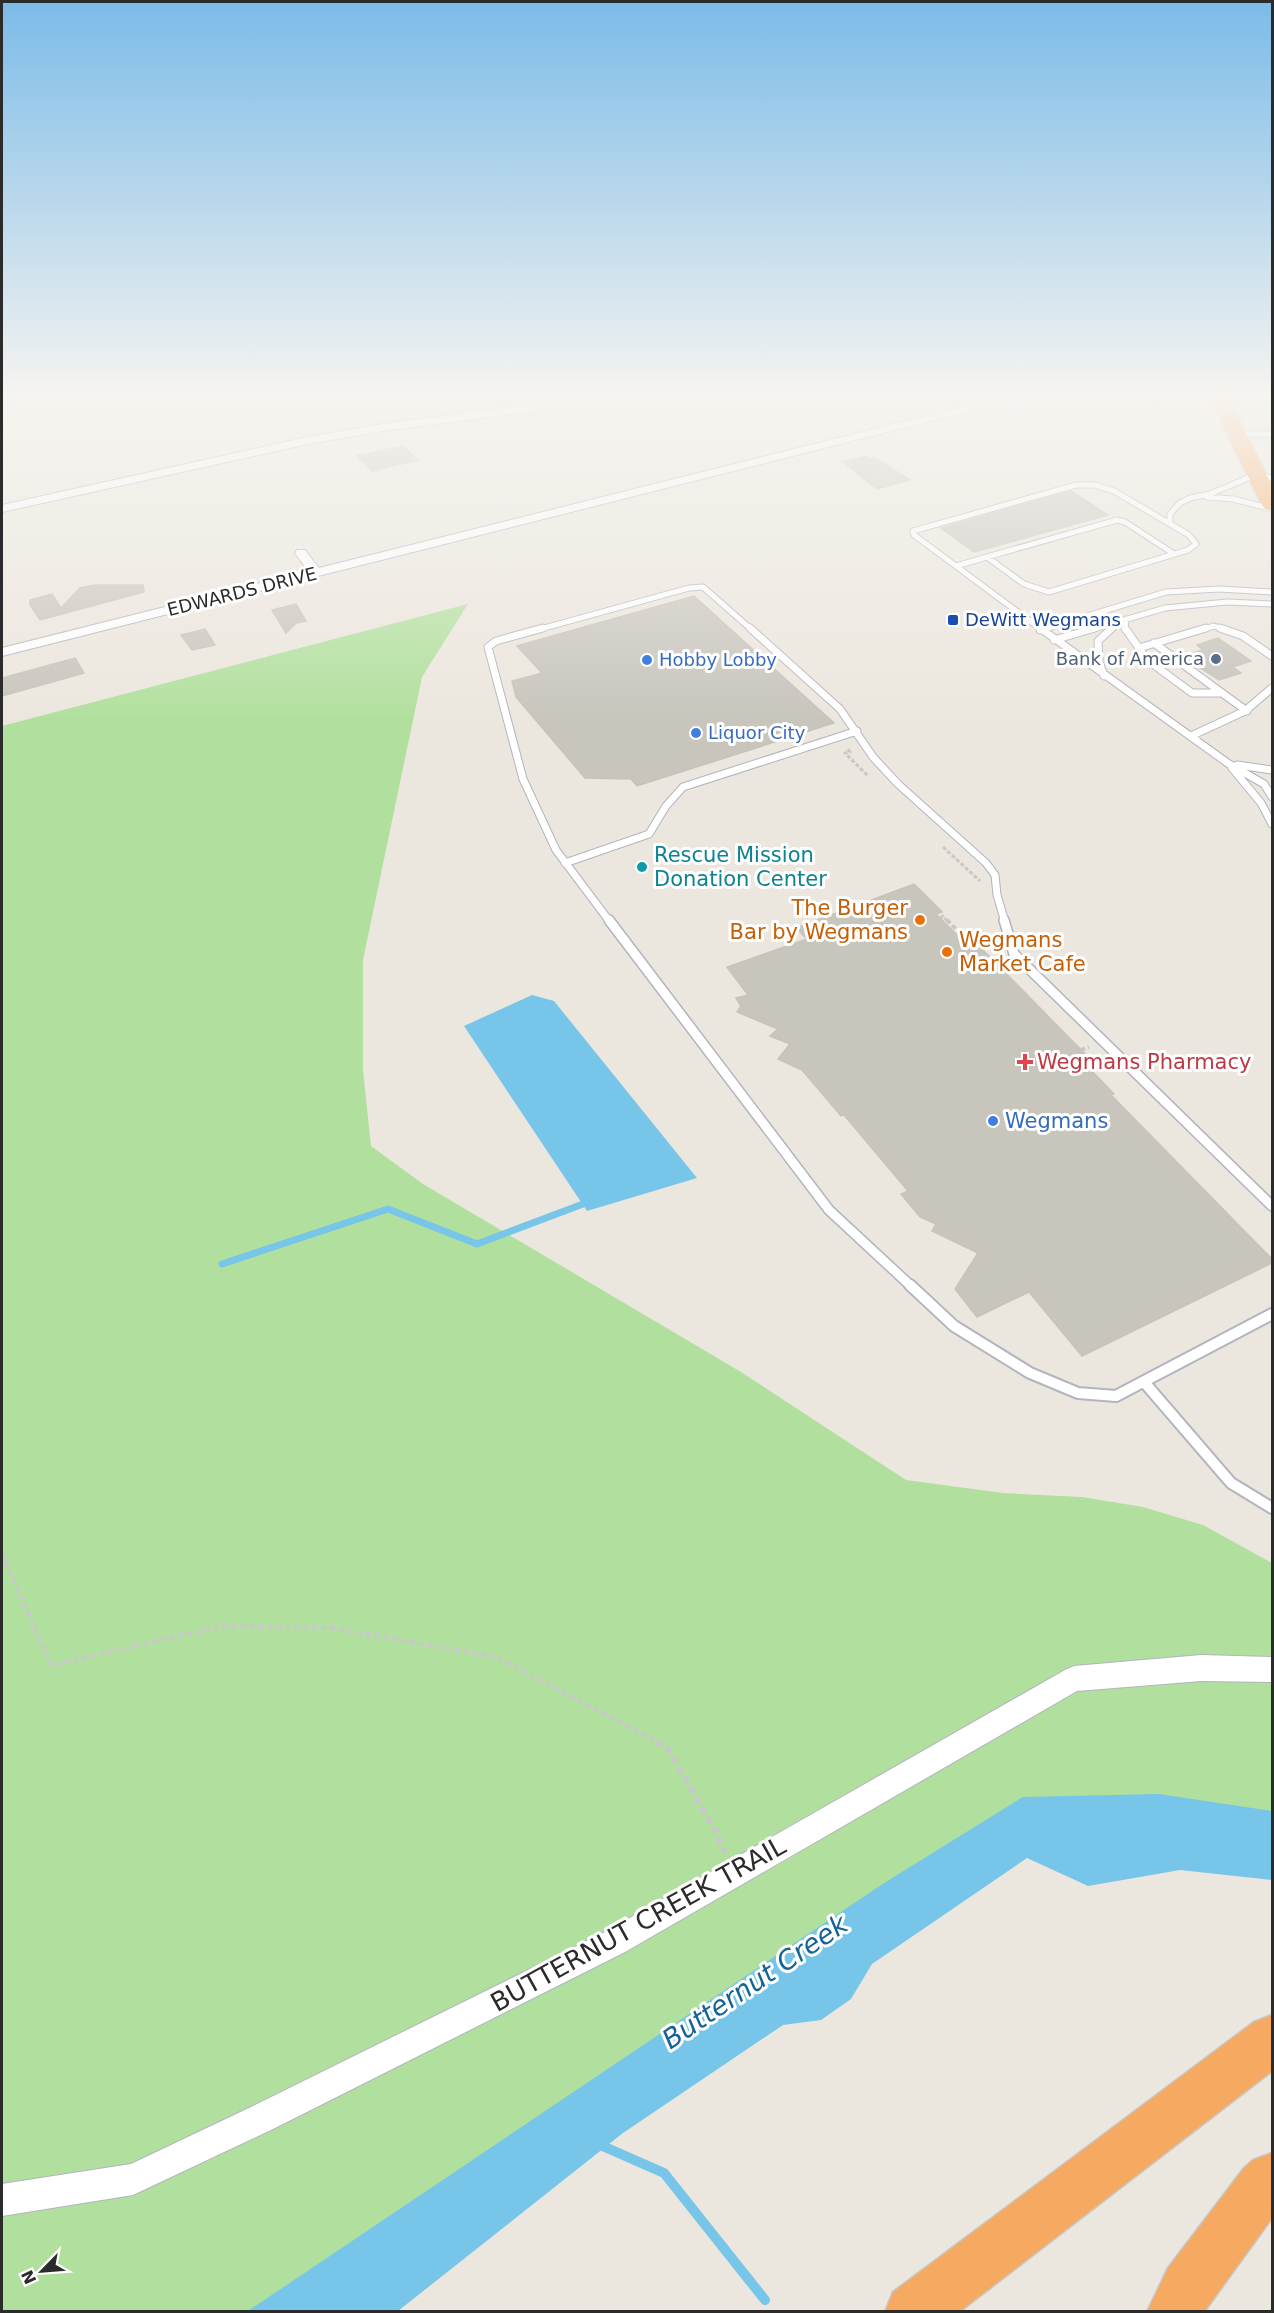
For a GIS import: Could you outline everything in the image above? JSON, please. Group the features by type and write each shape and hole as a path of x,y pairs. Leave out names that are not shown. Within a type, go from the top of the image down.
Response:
{"highway":[{"path":"913,2312 1272,2040"},
{"path":"1174,2312 1187,2287 1263,2187 1272,2179"}],"street":[{"path":"2,508 20,504"},
{"name":"EDWARDS DRIVE","path":"2,652 590,504"},
{"path":"301,553 316,573"},
{"name":"BUTTERNUT CREEK TRAIL","path":"2,2200 133,2179 262,2118 615,1942 1074,1679 1201,1668 1272,1670"}],"lane":[{"path":"1009,504 913,531 914,535 1104,676 1229,764 1264,784 1272,797"},
{"path":"987,557 1025,585 1038,592 1049,592 1188,550 1196,544 1189,536 1137,504"},
{"path":"1170,524 1170,514 1179,504"},
{"path":"1254,504 1272,507"},
{"path":"955,566 1118,520 1125,522 1174,554"},
{"path":"1272,1206 1014,954 998,896 995,875 986,863 886,773 864,745 853,722 840,709 781,654 702,587 688,588 496,641 488,647 523,779 556,850 829,1210 954,1326 1030,1372 1078,1393 1116,1396 1272,1314"},
{"path":"1040,630 1166,592 1219,590 1272,592"},
{"path":"1054,640 1165,608 1227,602 1272,604"},
{"path":"1126,619 1125,631 1146,659 1192,693 1222,693"},
{"path":"1104,676 1099,662 1098,641 1109,629 1126,619"},
{"path":"1139,648 1214,626 1243,636 1272,657"},
{"path":"1154,644 1247,711"},
{"path":"1191,736 1247,711 1262,701 1272,688"},
{"path":"566,863 649,834 666,806 683,787 857,731"},
{"path":"1229,764 1272,770"},
{"path":"1229,764 1272,781"},
{"path":"1229,764 1261,803 1272,824"},
{"path":"1144,1382 1231,1483 1272,1508"}],"path":[{"path":"941,844 982,883"},
{"path":"940,918 943,916 977,951 981,946 992,943 991,933"},
{"path":"2,1554 51,1665 223,1626 332,1628 497,1657 667,1747 716,1832"}],"green space":[{"path":"468,604 422,677 363,960 363,1070 371,1146 423,1184 741,1372 906,1480 1003,1493 1082,1497 1143,1507 1203,1525 1272,1563 1272,1843 995,1846 301,2311 2,2312 2,726"}],"water":[{"path":"532,995 554,1001 697,1178 587,1211 464,1026"},
{"name":"Butternut Creek","path":"1159,1794 1272,1811 1272,1880 1180,1870 1088,1886 1027,1858 872,1964 851,1999 821,2020 783,2025 623,2133 398,2311 248,2311 881,1885 1023,1797"}],"building":[{"path":"1026,504 1091,504 1108,515 974,552 941,528"},
{"path":"95,585 143,585 144,592 40,620 30,605 30,600 52,594 61,608 80,588"},
{"name":"Hobby Lobby","path":"694,596 834,723 637,786 631,779 585,778 516,697 512,681 542,673 517,646"},
{"path":"296,604 306,621 296,623 286,633 272,610"},
{"path":"205,629 215,645 192,650 181,635"},
{"name":"Bank of America","path":"1218,638 1251,661 1233,667 1241,673 1219,680 1182,656 1203,650 1197,645"},
{"path":"75,658 84,673 2,696 2,678"},
{"name":"Wegmans","path":"914,884 942,912 936,914 974,952 982,949 1094,1063 1087,1066 1114,1094 1111,1095 1272,1259 1272,1263 1082,1356 1029,1292 977,1317 955,1289 978,1253 932,1231 936,1224 920,1217 901,1194 908,1191 844,1115 841,1116 802,1070 778,1059 790,1044 770,1036 778,1029 737,1012 741,1006 736,998 748,995 727,967 807,939 796,928"}],"waterway":[{"path":"222,1264 388,1209 477,1244 583,1204"},
{"path":"598,2144 664,2173 765,2300"}],"place":[{"name":"DeWitt Wegmans","path":"953,620"},
{"name":"Bank of America","path":"1216,659"},
{"name":"Hobby Lobby","path":"647,660"},
{"name":"Liquor City","path":"696,733"},
{"name":"Rescue Mission Donation Center","path":"642,867"},
{"name":"The Burger Bar by Wegmans","path":"920,920"},
{"name":"Wegmans Market Cafe","path":"947,952"},
{"name":"Wegmans Pharmacy","path":"1025,1062"},
{"name":"Wegmans","path":"993,1121"}]}
